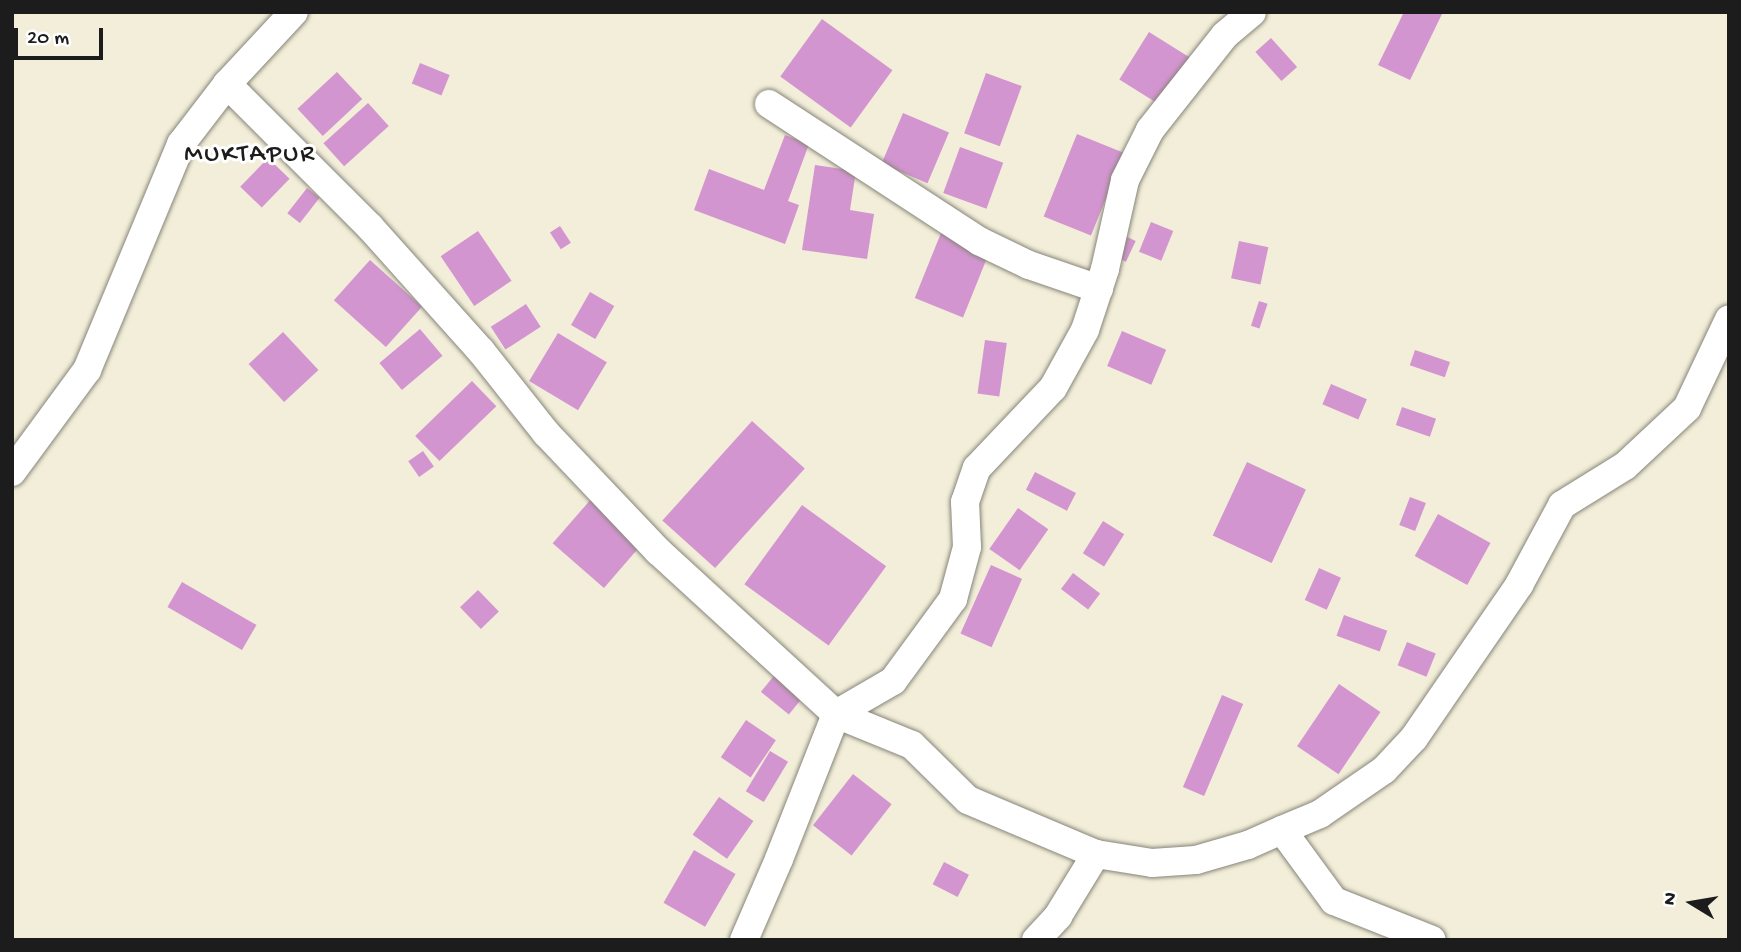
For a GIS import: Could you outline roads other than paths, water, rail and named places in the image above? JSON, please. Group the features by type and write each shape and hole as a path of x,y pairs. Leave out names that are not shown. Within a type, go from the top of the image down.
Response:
{"street":[{"path":"12,472 87,370 181,144 227,84 294,12"},
{"path":"744,940 836,714 893,681 953,599 967,547 965,502 977,468 1053,388 1086,330 1125,180 1150,130 1225,35 1252,12"},
{"path":"227,84 370,227 481,351 546,433 658,551 836,714 912,745 968,800 1096,854 1152,863 1196,860 1248,845 1320,814 1384,770 1414,738 1519,585 1563,505 1625,466 1687,408 1729,319"},
{"path":"769,104 979,241 1029,265 1098,289"},
{"path":"1282,830 1334,901 1432,940"},
{"path":"1036,940 1058,916 1096,854"}],"district":[{"name":"MUKTAPUR","path":"250,156"}]}
